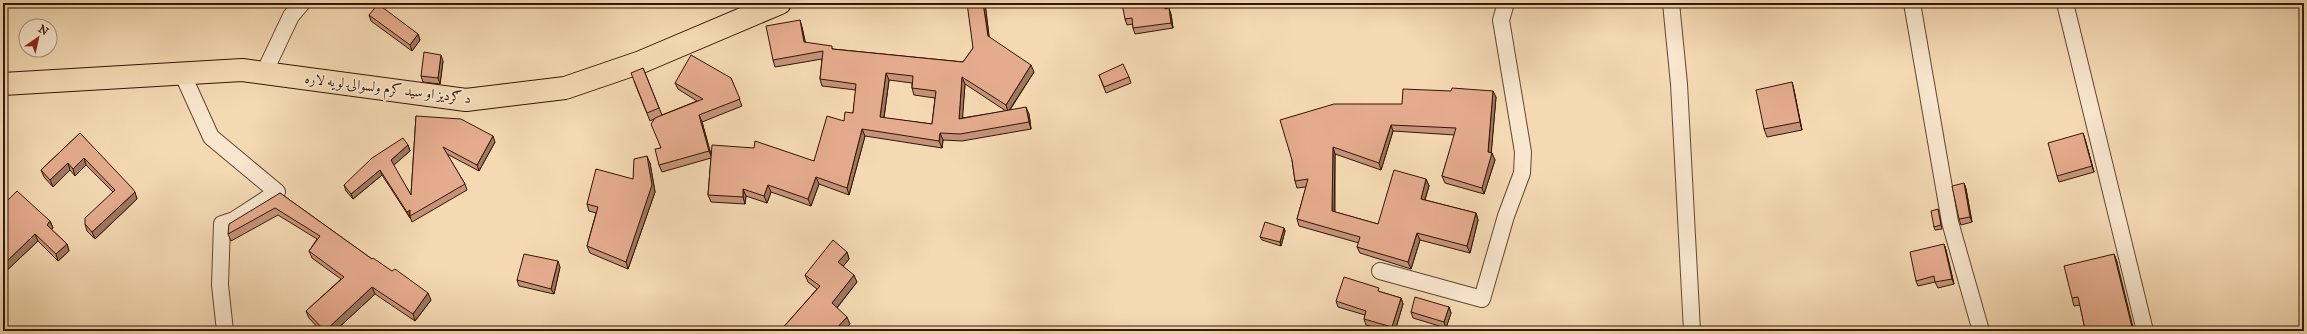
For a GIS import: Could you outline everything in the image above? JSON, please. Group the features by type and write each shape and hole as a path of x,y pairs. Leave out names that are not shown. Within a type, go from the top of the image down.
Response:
{"highway":[{"name":"د ګردیز او سید کرم ولسوالۍ لویه لاره","path":"3,84 242,70 466,100 565,88 641,62 780,3"}],"street":[{"path":"264,73 291,16 302,3"},
{"path":"1380,272 1482,299 1506,216 1522,173 1523,152 1501,20 1506,3"},
{"path":"1671,3 1679,84 1692,331"},
{"path":"1912,3 1950,222 1981,331"},
{"path":"2065,3 2145,331"},
{"path":"182,74 211,137 277,192 234,220 222,224 220,285 225,331"}],"building":[{"path":"967,3 983,3 988,36 1031,65 1006,105 962,77 959,119 1026,107 1029,122 960,134 940,133 939,141 862,129 847,188 816,177 808,199 768,185 764,196 743,189 743,197 708,195 712,145 754,148 755,141 814,161 827,116 844,121 845,112 853,113 856,84 820,79 823,51 773,60 766,26 800,20 804,42 832,46 832,49 963,62 973,48","holes":["886,73 913,76 912,88 936,91 932,124 880,117"]},
{"path":"1164,3 1165,9 1169,8 1171,23 1133,28 1132,18 1125,19 1122,4"},
{"path":"378,4 418,34 410,45 369,15"},
{"path":"424,52 441,55 438,78 421,76"},
{"path":"691,55 731,78 740,99 699,115 709,151 659,165 655,149 661,148 651,124 655,118 703,99 675,83"},
{"path":"1123,64 1129,77 1104,87 1099,75"},
{"path":"643,68 659,108 647,113 631,73"},
{"path":"1792,82 1800,122 1764,129 1756,90"},
{"path":"1452,88 1493,91 1488,152 1492,153 1482,188 1442,176 1456,128 1391,125 1379,163 1333,147 1332,211 1378,224 1394,170 1426,179 1421,199 1476,213 1467,246 1417,233 1408,262 1357,247 1360,237 1297,219 1308,179 1295,181 1292,160 1280,120 1334,104 1402,104 1403,89 1451,91"},
{"path":"416,116 461,119 493,136 477,165 443,147 465,184 410,216 410,210 407,212 380,170 351,194 344,185 372,158 403,138 408,145 391,160 411,195"},
{"path":"80,133 135,192 92,232 85,224 85,218 115,190 84,158 73,169 68,163 50,180 41,170"},
{"path":"2083,133 2092,166 2057,176 2048,143"},
{"path":"647,156 652,185 626,262 587,246 598,207 587,204 596,169 633,179 634,159"},
{"path":"1964,183 1970,217 1959,219 1952,186"},
{"path":"17,191 50,221 47,225 67,244 56,254 35,234 3,265 3,205"},
{"path":"280,193 372,259 373,258 392,271 395,269 428,293 413,314 372,287 325,331 306,311 344,277 309,251 320,236 275,208 228,234 229,224"},
{"path":"1938,209 1941,225 1934,227 1931,211"},
{"path":"1265,222 1284,228 1280,242 1260,237"},
{"path":"833,240 847,252 838,262 854,275 832,303 847,317 834,331 825,331 821,328 818,331 780,331 820,286 805,275"},
{"path":"1944,244 1952,279 1935,282 1934,276 1916,281 1910,252"},
{"path":"524,254 558,261 551,289 517,280"},
{"path":"2114,254 2133,331 2075,331 2085,329 2078,297 2072,298 2064,266"},
{"path":"1344,277 1379,288 1378,291 1401,298 1392,327 1364,319 1366,311 1336,301"},
{"path":"1415,297 1449,307 1444,322 1411,312"}]}
